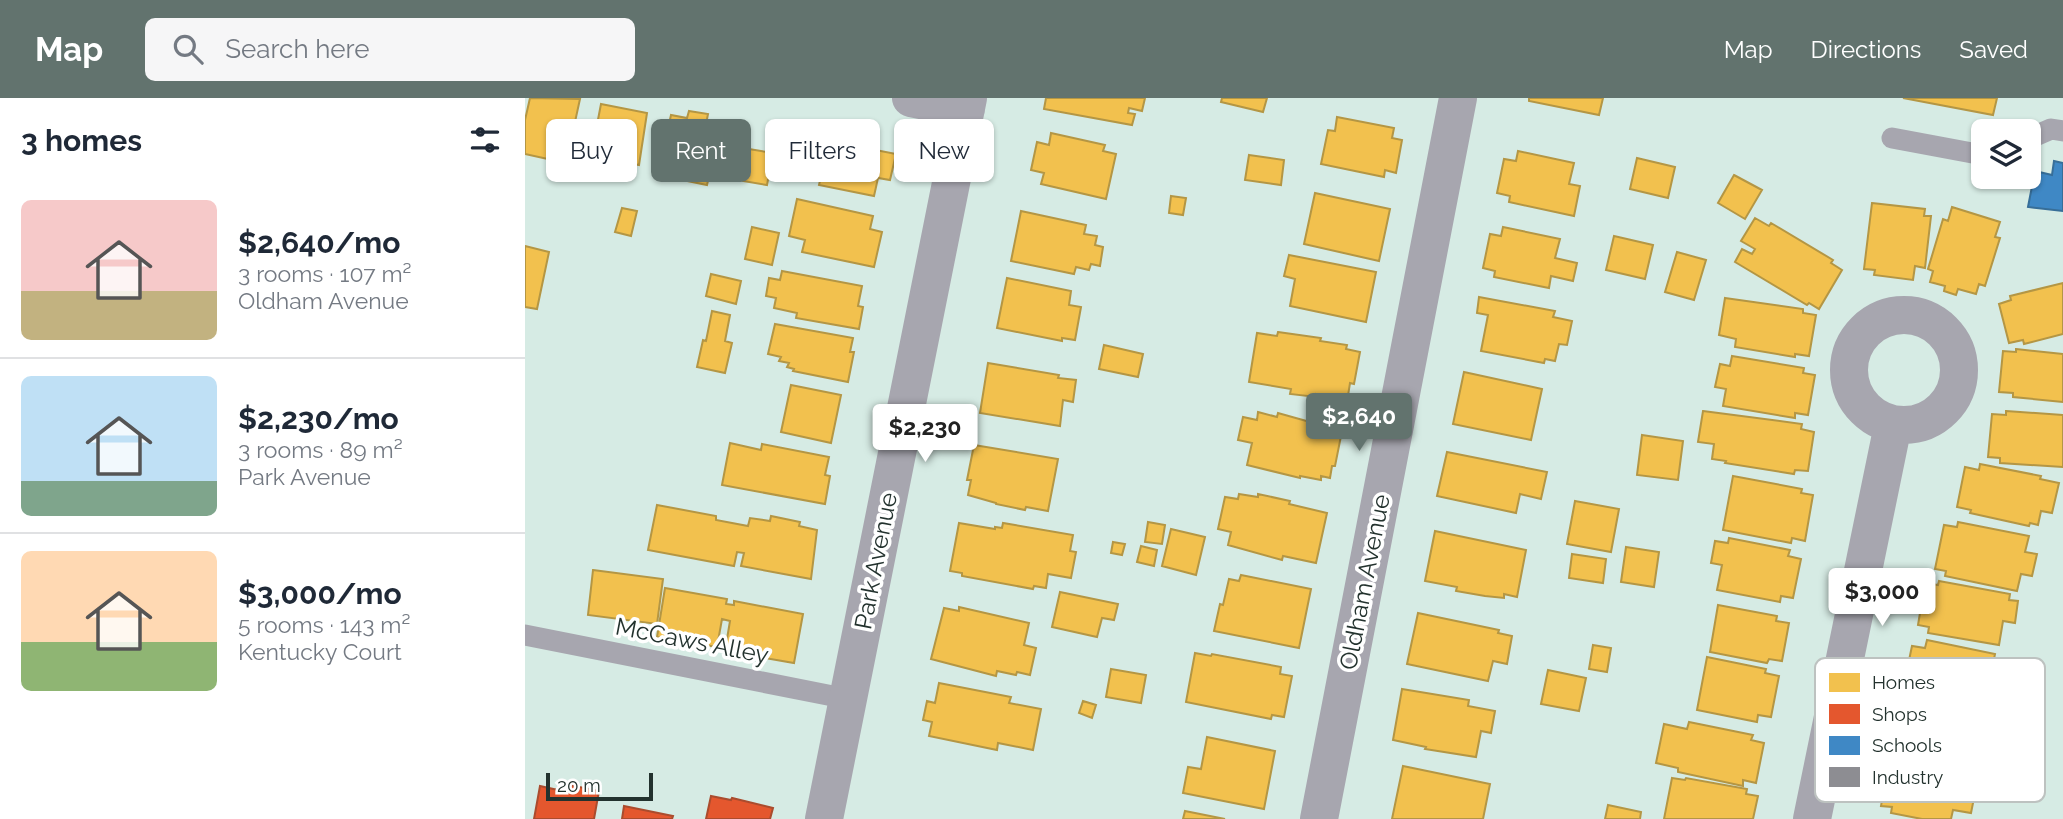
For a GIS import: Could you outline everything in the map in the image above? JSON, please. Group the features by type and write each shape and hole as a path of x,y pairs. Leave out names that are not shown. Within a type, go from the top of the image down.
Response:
{"street":[{"path":"911,98 967,103"},
{"name":"Oldham Avenue","path":"1319,819 1458,98"},
{"name":"Park Avenue","path":"824,819 967,103"},
{"path":"1845,658 1893,425"}],"lane":[{"path":"2041,133 2051,129 2063,131"},
{"path":"1892,138 1971,153"},
{"name":"McCaws Alley","path":"525,635 848,699"}],"building: Homes":[{"path":"530,98 580,99 576,119 546,119 546,159 525,154 525,120"},
{"path":"1046,98 1145,98 1142,111 1129,108 1128,113 1135,114 1132,125 1044,109"},
{"path":"1222,98 1267,98 1263,112 1221,102"},
{"path":"1529,98 1603,98 1599,115 1529,101"},
{"path":"1903,98 1997,98 1993,115"},
{"path":"601,104 647,113 639,165 637,119 598,119"},
{"path":"689,111 708,114 707,119 670,119 671,115 687,118"},
{"path":"1337,117 1394,128 1392,138 1402,140 1396,173 1385,170 1384,177 1321,164 1328,130 1335,131"},
{"path":"1051,133 1105,145 1103,151 1116,154 1106,199 1041,184 1044,173 1031,170 1037,142 1049,145"},
{"path":"751,149 765,152 767,185 749,182"},
{"path":"880,151 894,154 890,180 880,178"},
{"path":"1518,151 1574,163 1569,184 1580,186 1574,216 1509,202 1510,196 1497,193 1504,159 1516,161"},
{"path":"1249,155 1284,160 1281,185 1245,180"},
{"path":"1637,158 1675,167 1668,198 1630,189"},
{"path":"1734,175 1762,190 1745,219 1718,203"},
{"path":"820,182 877,182 874,196 819,185"},
{"path":"1315,193 1390,209 1379,261 1304,244"},
{"path":"1171,196 1186,198 1183,215 1169,213"},
{"path":"797,199 873,216 870,229 882,232 874,267 802,252 805,240 789,236"},
{"path":"1872,203 1925,209 1924,216 1931,216 1925,268 1915,266 1913,280 1874,275 1875,270 1864,269"},
{"path":"1952,207 2000,222 1995,237 2000,238 1985,286 1979,284 1976,294 1958,289 1956,295 1944,291 1945,286 1930,282 1933,271 1928,269 1943,219 1948,221"},
{"path":"622,208 637,211 631,236 615,232"},
{"path":"1021,211 1086,225 1084,234 1097,236 1095,245 1103,247 1100,266 1091,264 1089,270 1076,267 1074,274 1011,261"},
{"path":"1755,218 1769,226 1771,223 1833,260 1831,263 1842,270 1819,309 1809,303 1807,305 1735,262 1742,249 1752,254 1755,249 1741,241"},
{"path":"752,227 779,233 772,265 745,259"},
{"path":"1503,227 1560,239 1555,258 1577,263 1573,281 1551,276 1549,288 1494,277 1495,271 1483,268 1490,234 1501,236"},
{"path":"1614,236 1653,245 1645,279 1606,270"},
{"path":"525,246 549,252 537,309 525,307"},
{"path":"1677,252 1706,260 1694,300 1665,292"},
{"path":"1289,255 1376,272 1366,322 1290,306 1295,279 1284,276"},
{"path":"782,271 862,286 858,306 863,307 859,329 796,318 797,313 774,308 776,298 766,296 769,278 780,280"},
{"path":"711,274 741,281 736,304 706,296"},
{"path":"1007,278 1071,291 1069,305 1081,307 1075,340 1062,338 1062,341 997,328"},
{"path":"2063,283 2063,334 2024,344 2023,340 2009,343 1999,304 2011,300 2010,296"},
{"path":"1479,297 1555,311 1553,317 1572,321 1567,345 1559,344 1555,361 1545,359 1544,363 1481,351 1488,315 1477,313"},
{"path":"1725,298 1803,309 1803,313 1816,315 1809,356 1795,354 1795,357 1735,347 1736,339 1719,335"},
{"path":"712,311 730,315 725,341 732,343 725,373 697,367"},
{"path":"775,324 853,338 850,352 854,352 848,382 793,371 794,369 787,367 789,363 779,361 781,357 768,354"},
{"path":"1278,332 1321,338 1320,341 1347,345 1346,349 1360,352 1354,384 1350,383 1347,402 1316,394 1316,397 1290,394 1291,389 1249,382 1257,333 1277,336"},
{"path":"1104,345 1143,354 1138,377 1099,369"},
{"path":"2016,349 2063,354 2063,402 2013,397 2013,393 1999,392 2003,351 2016,352"},
{"path":"1732,356 1804,368 1803,373 1815,375 1808,415 1795,413 1795,418 1723,406 1726,389 1715,387 1720,364 1730,366"},
{"path":"988,363 1076,380 1073,402 1063,400 1060,426 980,413"},
{"path":"1464,372 1542,389 1531,440 1453,424"},
{"path":"791,385 841,395 831,443 781,432"},
{"path":"1703,411 1802,424 1801,429 1814,432 1808,471 1795,470 1794,474 1712,459 1714,444 1698,442"},
{"path":"2006,411 2063,415 2063,467 2000,463 2000,458 1988,457 1992,414 2006,415"},
{"path":"1258,412 1277,417 1278,413 1342,431 1330,478 1300,478 1247,465 1252,443 1238,440 1243,417 1257,420"},
{"path":"1642,435 1683,441 1678,480 1637,475"},
{"path":"730,443 761,450 762,444 829,457 825,475 830,476 825,504 722,485"},
{"path":"974,445 1058,459 1048,511 1026,507 1025,510 968,495 971,480 967,480"},
{"path":"1447,452 1547,472 1541,499 1520,494 1516,513 1437,496"},
{"path":"1980,464 2041,476 2040,479 2059,483 2052,513 2041,511 2038,525 2030,523 2029,526 1970,513 1971,510 1957,507 1965,467 1979,470"},
{"path":"1733,476 1802,489 1801,493 1813,495 1805,541 1792,538 1791,543 1723,530"},
{"path":"1239,494 1258,497 1258,494 1327,513 1316,563 1283,556 1282,560 1228,545 1231,532 1218,529 1225,497 1238,499"},
{"path":"1575,501 1619,509 1611,552 1567,544"},
{"path":"657,505 716,516 716,520 748,526 750,518 770,521 771,516 800,522 799,526 817,530 811,579 741,566 744,553 737,552 734,566 648,550"},
{"path":"1148,522 1165,525 1162,544 1145,542"},
{"path":"1958,522 2029,536 2025,552 2037,554 2032,576 2021,574 2017,591 1945,576 1946,571 1935,569 1944,525 1957,527"},
{"path":"959,523 995,529 1002,528 1003,523 1073,535 1070,551 1076,552 1071,578 1048,574 1046,588 1034,586 1033,589 962,576 962,573 950,571"},
{"path":"1171,529 1205,537 1196,575 1162,566"},
{"path":"1435,531 1526,550 1517,597 1504,594 1504,598 1456,591 1457,587 1425,581"},
{"path":"1729,538 1790,550 1788,556 1801,559 1793,598 1781,596 1780,602 1717,590 1722,565 1711,563 1715,541 1728,543"},
{"path":"1113,542 1125,544 1122,555 1111,553"},
{"path":"1141,546 1157,550 1154,566 1137,562"},
{"path":"1626,547 1659,552 1654,587 1621,582"},
{"path":"1572,554 1606,559 1603,583 1569,578"},
{"path":"593,570 663,579 657,624 588,615"},
{"path":"1241,575 1311,589 1299,648 1214,631 1229,579 1239,581"},
{"path":"1939,581 2010,594 2009,600 2018,601 2015,623 2003,621 1999,645 1928,633 1929,627 1918,625 1925,583 1938,585"},
{"path":"665,588 727,599 726,604 734,605 734,601 803,614 794,663 725,651 730,621 722,619 717,647 657,637"},
{"path":"1060,592 1118,604 1114,620 1102,618 1097,637 1052,627"},
{"path":"1718,605 1777,616 1776,621 1789,623 1782,661 1769,659 1767,663 1710,652"},
{"path":"959,607 1029,623 1024,645 1036,648 1030,675 997,671 996,676 931,659 944,608 959,611"},
{"path":"1418,613 1499,630 1498,633 1512,636 1507,664 1493,661 1488,681 1407,664"},
{"path":"1927,640 1995,654 1994,658 1909,658 1912,646 1925,648"},
{"path":"1593,645 1611,648 1607,672 1589,669"},
{"path":"1195,653 1281,667 1280,674 1292,676 1284,717 1272,715 1271,719 1186,702"},
{"path":"1707,657 1766,669 1765,673 1779,676 1771,717 1758,715 1757,722 1697,710"},
{"path":"1111,669 1146,675 1141,703 1106,697"},
{"path":"1548,670 1586,678 1579,711 1541,704"},
{"path":"939,683 1011,697 1009,703 1041,709 1033,750 998,743 997,750 929,736 932,722 923,720 927,701 935,703"},
{"path":"1402,689 1469,700 1468,706 1495,711 1491,733 1481,731 1476,757 1425,749 1426,747 1393,740"},
{"path":"1083,701 1096,705 1092,718 1079,713"},
{"path":"1689,722 1753,735 1751,740 1764,743 1756,783 1743,780 1743,786 1678,772 1678,768 1656,763 1664,724 1687,729"},
{"path":"1207,737 1275,751 1264,809 1183,793 1188,767 1201,769"},
{"path":"1403,766 1490,784 1483,819 1392,819"},
{"path":"1672,778 1747,789 1746,794 1758,796 1753,819 1664,819"},
{"path":"1882,802 1973,802 1971,813 1953,810 1951,819 1922,819 1891,813 1892,807 1881,806"},
{"path":"1608,805 1641,812 1640,819 1605,819"},
{"path":"1185,811 1225,819 1183,819"}],"building: Shops":[{"path":"560,783 599,791 594,819 534,819 540,786 558,790"},
{"path":"711,796 773,808 770,819 706,819"},
{"path":"624,806 673,816 672,819 622,819"}],"building: Schools":[{"path":"2054,161 2063,163 2063,211 2028,207 2032,189 2041,189 2041,172 2052,175"}]}
